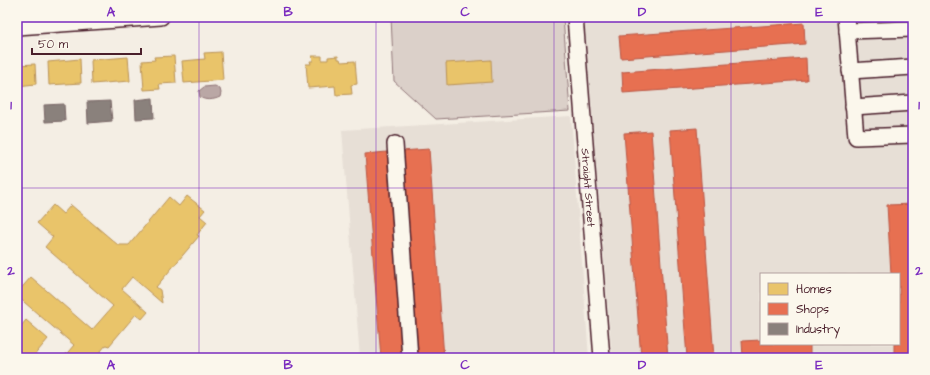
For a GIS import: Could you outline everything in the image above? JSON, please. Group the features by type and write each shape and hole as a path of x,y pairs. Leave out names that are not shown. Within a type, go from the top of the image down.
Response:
{"street":[{"path":"17,27 161,17"},
{"name":"Straight Street","path":"575,17 602,358"},
{"path":"913,29 846,24 856,137 913,135"},
{"path":"850,71 913,67"},
{"path":"853,107 913,103"},
{"path":"395,144 410,358"}],"shaded area":[{"path":"391,17 563,17 570,111 436,119 394,81"},
{"path":"584,17 913,17 913,358 612,358"},
{"path":"215,86 220,89 220,97 210,100 200,97 199,91 204,87"},
{"path":"571,116 589,358 360,358 342,130"}],"building: Homes":[{"path":"221,52 223,80 184,83 182,61 205,59 204,53"},
{"path":"174,56 176,83 159,84 160,89 144,90 142,61 155,60 154,57"},
{"path":"312,56 322,56 322,60 328,60 328,57 338,56 338,59 340,59 341,62 355,61 357,84 351,85 352,94 336,95 335,86 308,88 306,64 311,64 310,61 313,61"},
{"path":"128,57 130,81 92,84 91,60"},
{"path":"80,59 81,83 49,85 48,62"},
{"path":"491,60 492,82 447,85 446,63"},
{"path":"35,64 36,84 17,86 17,65"},
{"path":"187,196 205,210 200,216 207,222 197,235 199,236 156,287 160,290 162,303 132,277 122,289 148,312 142,319 136,314 109,346 106,345 95,358 63,358 74,345 17,296 17,293 31,277 92,330 113,306 45,247 53,237 37,223 53,205 63,214 71,205 118,245 129,245 169,197 179,206"},
{"path":"26,320 48,339 32,358 17,358 17,322 21,326"}],"building: Shops":[{"path":"804,23 805,44 621,58 619,36"},
{"path":"806,58 807,80 623,93 622,72"},
{"path":"697,128 714,358 687,358 670,130"},
{"path":"651,131 668,358 641,358 624,133"},
{"path":"429,149 444,358 417,358 401,151"},
{"path":"387,152 402,358 381,358 365,154"},
{"path":"913,204 913,358 894,358 894,345 900,345 900,273 891,273 887,205"},
{"path":"760,340 760,345 810,345 810,358 743,358 742,341"}],"building: Industry":[{"path":"153,98 154,118 136,119 135,100"},
{"path":"110,101 112,121 88,123 87,102"},
{"path":"64,104 65,121 45,122 44,105"}]}
